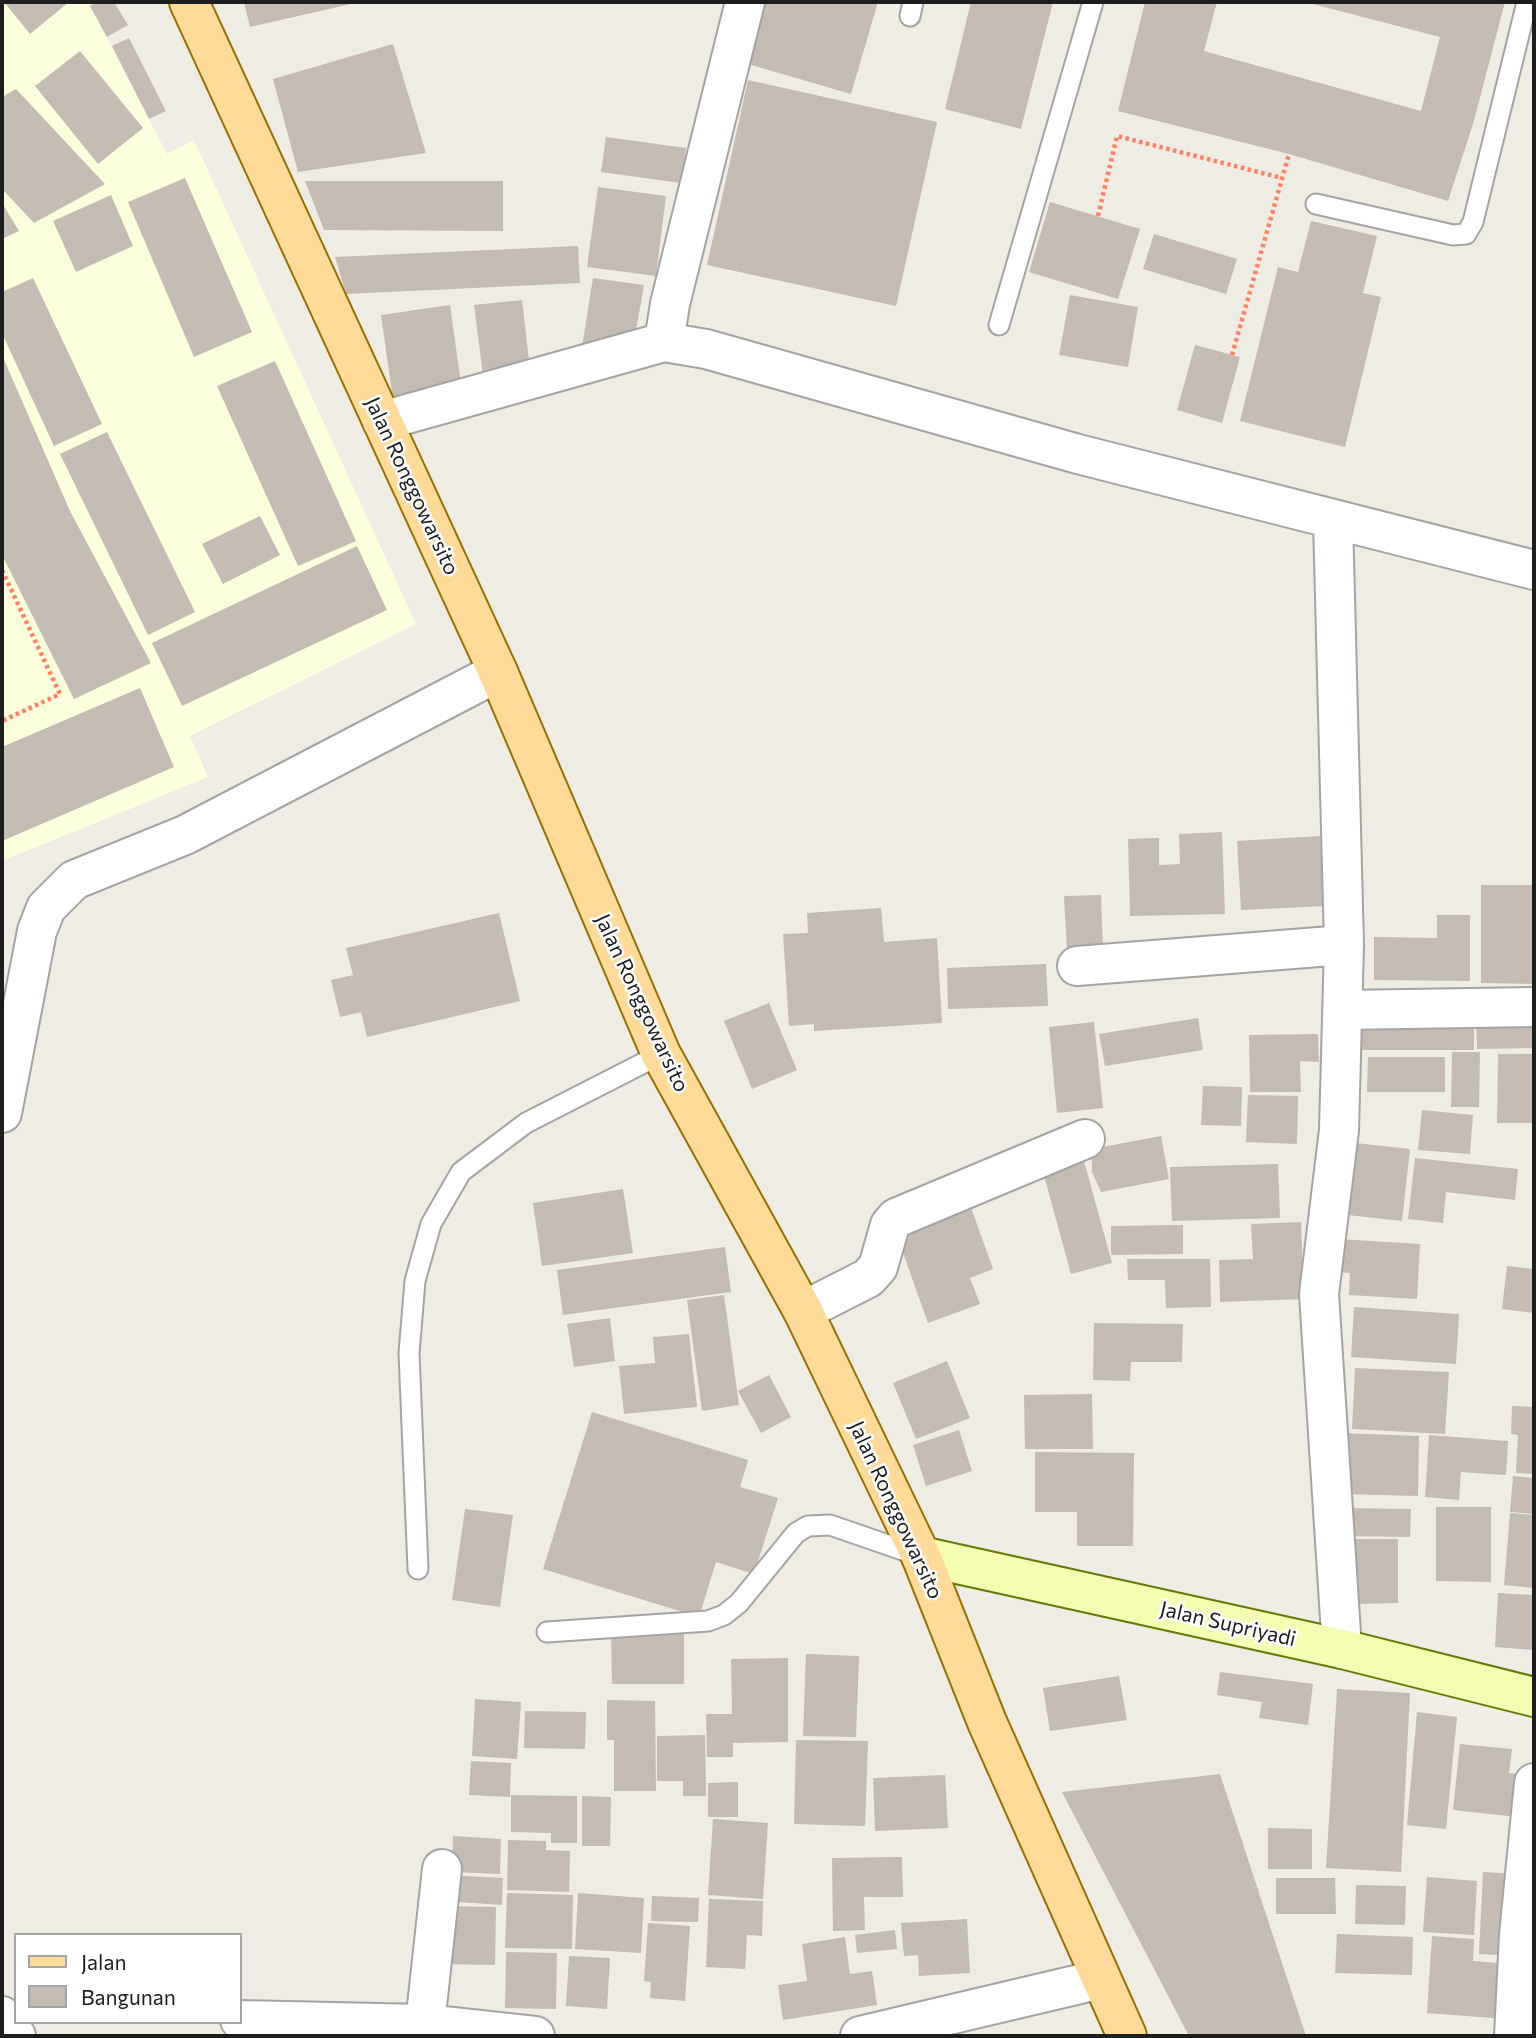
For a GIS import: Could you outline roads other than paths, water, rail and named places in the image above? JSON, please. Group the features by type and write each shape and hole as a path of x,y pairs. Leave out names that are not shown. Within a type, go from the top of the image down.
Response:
{"main road":[{"name":"Jalan Ronggowarsito","path":"188,2 498,672 661,1054 803,1311 921,1556 987,1722 1127,2036"}],"street":[{"path":"664,342 670,304 745,2"},
{"path":"382,421 664,342 706,349 1078,454 1534,569"},
{"path":"1333,520 1344,945 1339,1130 1319,1294 1342,1649"},
{"path":"2,1113 13,992 46,908 74,880 185,835 498,672"},
{"path":"1077,965 1344,945"},
{"path":"1342,1010 1534,1007"},
{"path":"803,1311 868,1278 878,1266 890,1225 896,1217 1085,1139"},
{"name":"Jalan Supriyadi","path":"921,1556 1342,1649 1534,1696"},
{"path":"1514,2036 1519,1935 1534,1783"},
{"path":"425,2024 442,1869"},
{"path":"860,2036 1101,1979"},
{"path":"2,2016 16,2036"},
{"path":"242,2020 425,2024 535,2036"}],"lane":[{"path":"999,325 1093,2"},
{"path":"1316,204 1453,236 1466,234 1473,222 1527,2"},
{"path":"418,1569 409,1353 415,1281 431,1224 461,1172 526,1123 661,1054"},
{"path":"547,1632 708,1621 724,1615 739,1603 796,1533 808,1526 830,1525 921,1556"}]}
